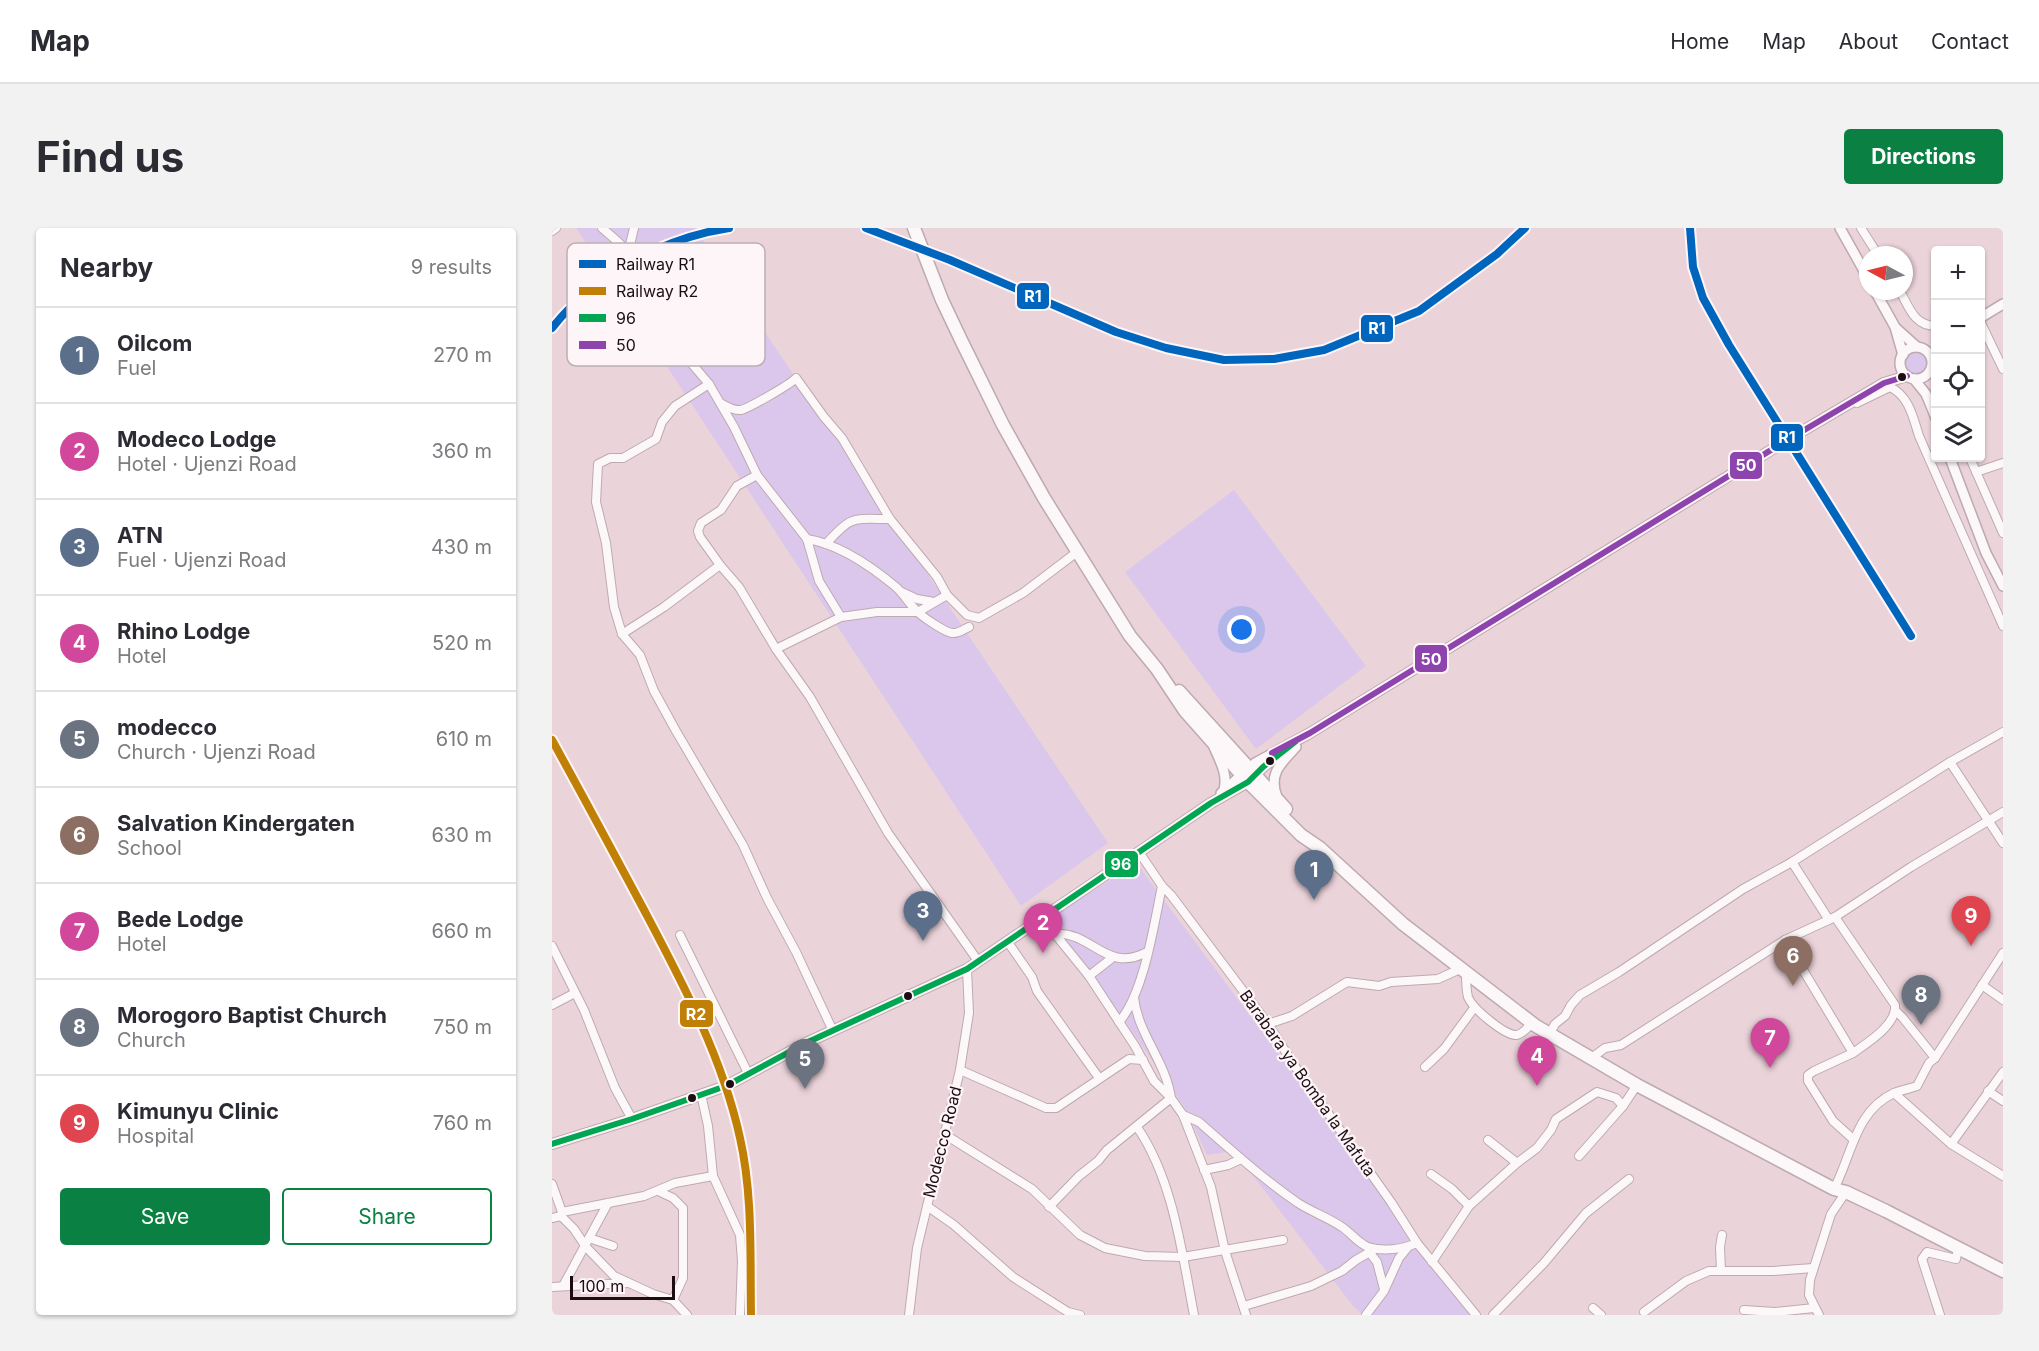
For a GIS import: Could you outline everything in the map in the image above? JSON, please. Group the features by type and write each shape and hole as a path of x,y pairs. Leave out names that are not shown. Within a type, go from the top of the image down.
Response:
{"highway":[{"path":"915,230 942,300 1003,425 1044,498 1130,636 1157,669 1185,711 1212,742 1279,801 1315,838 1320,848"},
{"path":"1157,669 1174,683 1300,835 1320,848 1379,903 1532,1023 1637,1085 2003,1271"}],"street":[{"path":"552,231 556,228"},
{"path":"602,228 618,243"},
{"path":"630,243 634,228"},
{"path":"1840,228 1859,262"},
{"path":"1861,228 1872,246"},
{"path":"552,1144 726,1086 808,1042 967,969 1211,803 1281,747 1310,733 1884,383 1900,366 1903,354 1895,327 1880,300"},
{"path":"1905,300 1916,320 1931,325"},
{"path":"1985,317 2003,304"},
{"path":"1895,327 1930,356 1931,365 1926,394"},
{"path":"1985,331 2003,369"},
{"path":"1903,354 1909,349 1931,347"},
{"path":"1884,383 1910,378 1931,365"},
{"path":"694,366 709,384 721,404 757,475 807,539 819,581 841,616"},
{"path":"1900,366 1926,394 1931,408"},
{"path":"721,404 733,410 742,410 793,382 796,378 842,438 890,519 937,577 947,595 967,615 979,618 1023,593 1077,552"},
{"path":"709,384 675,406 662,422 656,438 623,458 610,458 598,464 596,502 606,543 614,607 622,634 640,655 654,691 743,845 833,1031"},
{"path":"1822,420 1890,387 1901,392 2003,627"},
{"path":"734,427 742,410"},
{"path":"1952,462 1986,553 2003,586"},
{"path":"1972,462 2003,533"},
{"path":"1976,472 2003,463"},
{"path":"757,475 737,486 721,510 701,523 698,531 700,537 739,587 776,649 810,697 888,833 978,961"},
{"path":"826,544 844,525 856,519 890,519"},
{"path":"807,539 826,544 917,599 934,602"},
{"path":"622,634 664,607 720,565"},
{"path":"899,590 918,612 950,633 957,633 969,627"},
{"path":"776,649 841,616 877,612 918,612 947,595"},
{"path":"1550,1035 1580,995 1743,889 1792,862 1950,762 2003,732"},
{"path":"1279,801 1273,783 1274,777 1295,748 1310,733"},
{"path":"1212,742 1224,770 1226,779 1224,790"},
{"path":"1950,762 2003,843"},
{"path":"1211,803 1224,790 1248,775"},
{"path":"1590,1059 1605,1048 1621,1045 1785,940 1832,918 2003,812"},
{"name":"Barabara ya Bomba la Mafuta","path":"1139,852 1161,886 1268,1024 1417,1243 1476,1315"},
{"path":"1792,862 1890,997 1896,1011 1935,1058"},
{"path":"1119,1022 1127,1014 1134,998 1147,952 1161,886"},
{"path":"1042,918 1089,976 1135,1046 1154,1081 1171,1098 1183,1116 1211,1187 1225,1251 1246,1315"},
{"path":"1055,934 1067,933 1112,957 1136,958 1147,952"},
{"path":"680,935 748,1073"},
{"path":"1785,940 1853,1053"},
{"path":"1007,941 1032,977 1037,991 1099,1078"},
{"path":"552,946 592,1028 615,1088 632,1119"},
{"path":"1744,1310 1775,1314 1817,1311 1809,1294 1813,1268 1840,1190 1853,1139 1868,1114 1894,1093 1917,1086 1929,1063 1935,1058 2003,953"},
{"path":"1089,976 1112,957"},
{"name":"Modecco Road","path":"909,1315 917,1248 960,1070 969,1013 967,969"},
{"path":"1268,1024 1305,1009 1347,981 1379,986 1391,982 1438,979 1463,971 1468,998 1474,1008 1507,1033 1514,1035 1521,1033 1532,1023"},
{"path":"1982,985 2003,1000"},
{"path":"552,1005 575,993"},
{"path":"1134,998 1138,1018 1168,1083 1171,1098"},
{"path":"1425,1067 1444,1049 1474,1008"},
{"path":"1853,1139 1833,1121 1808,1081 1808,1076 1853,1053 1877,1037 1896,1011"},
{"path":"960,1070 1046,1108 1056,1108 1129,1059 1135,1046"},
{"path":"1129,1059 1143,1060"},
{"path":"1951,1144 2003,1072"},
{"path":"1579,1156 1623,1106 1637,1085"},
{"path":"1988,1091 2003,1101"},
{"path":"1432,1262 1469,1206 1517,1162 1537,1148 1551,1130 1556,1119 1597,1092 1616,1098 1623,1106"},
{"path":"1894,1093 1951,1144 2003,1176"},
{"path":"701,1094 708,1126 713,1176 740,1235 742,1261 740,1315"},
{"path":"1049,1207 1107,1150 1171,1098"},
{"path":"1183,1116 1199,1122 1241,1159 1299,1203 1341,1226 1372,1251 1384,1291"},
{"path":"1137,1127 1161,1171 1183,1257 1194,1315"},
{"path":"944,1134 1032,1189 1080,1235 1105,1248 1145,1256 1183,1257 1283,1240"},
{"path":"1488,1140 1517,1162"},
{"path":"1204,1170 1228,1165 1241,1159"},
{"path":"1431,1174 1452,1189 1469,1206"},
{"path":"558,1215 658,1191 675,1183 713,1176"},
{"path":"1493,1315 1544,1263 1586,1213 1629,1179"},
{"path":"552,1185 558,1215 574,1229 586,1247 614,1276 634,1283 653,1294 673,1300 687,1315"},
{"path":"658,1191 673,1198 683,1208 683,1278 673,1300"},
{"path":"563,1286 608,1203"},
{"path":"927,1206 954,1225 1013,1277 1068,1313 1080,1315"},
{"path":"1720,1271 1722,1235"},
{"path":"589,1238 613,1246"},
{"path":"1244,1306 1311,1286 1342,1271 1372,1251 1408,1247 1417,1243"},
{"path":"1366,1315 1384,1291 1399,1258 1408,1247"},
{"path":"1940,1315 1922,1259 1928,1252 1956,1259 1958,1249"},
{"path":"1644,1312 1686,1281 1709,1271 1773,1271 1813,1268"},
{"path":"552,1287 634,1283"},
{"path":"1593,1308 1601,1315"}],"shaded area":[{"path":"576,228 695,228 705,243 586,243"},
{"path":"765,332 1108,843 1021,906 667,366 765,366"},
{"path":"1915,352 1924,355 1927,364 1924,373 1915,376 1906,373 1903,364 1906,355"},
{"path":"1234,490 1366,666 1256,749 1125,572"},
{"path":"1137,864 1473,1315 1363,1315 1353,1306 1234,1151 1207,1155 1185,1108 1087,966 1048,918"}],"rail line":[{"name":"R1","path":"672,243 729,228"},
{"name":"R1","path":"866,228 950,260 1116,332 1166,348 1224,360 1274,359 1324,350 1419,311 1497,254 1525,228"},
{"name":"R1","path":"1690,228 1693,267 1703,298 1729,345 1911,636"},
{"name":"R1","path":"552,328 567,311"},
{"name":"R2","path":"552,740 672,964 712,1049 723,1078 740,1138 747,1182 751,1315"}],"transit line":[{"name":"50","path":"1272,753 1310,733 1789,439 1884,383 1907,376"},
{"name":"96","path":"552,1144 726,1086 808,1042 967,969 1211,803 1248,782 1295,742"}],"place":[{"name":"Oilcom","path":"1314,900"},
{"name":"ATN","path":"923,941"},
{"name":"Kimunyu Clinic","path":"1971,946"},
{"name":"Modeco Lodge","path":"1043,953"},
{"name":"Salvation Kindergaten","path":"1793,986"},
{"name":"Morogoro Baptist Church","path":"1921,1025"},
{"name":"Bede Lodge","path":"1770,1068"},
{"name":"Rhino Lodge","path":"1537,1086"},
{"name":"modecco","path":"805,1089"}]}
